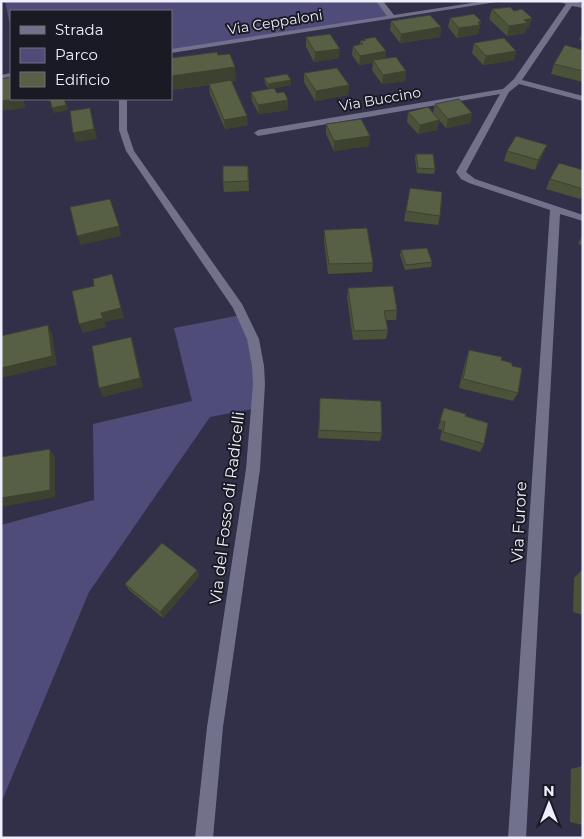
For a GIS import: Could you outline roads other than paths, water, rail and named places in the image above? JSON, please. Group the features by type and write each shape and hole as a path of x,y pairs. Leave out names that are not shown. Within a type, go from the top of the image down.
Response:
{"street":[{"path":"379,1 392,17"},
{"name":"Via Ceppaloni","path":"172,51 500,1"},
{"path":"560,1 572,2 583,6"},
{"path":"572,2 517,81 506,91 462,167 462,175 472,181 583,218"},
{"path":"517,81 583,99"},
{"name":"Via Buccino","path":"258,133 506,91"},
{"name":"Via del Fosso di Radicelli","path":"123,100 123,130 130,151 238,307 253,339 257,355 259,384 253,469 215,727 204,838"},
{"name":"Via Furore","path":"518,838 555,208"}]}
